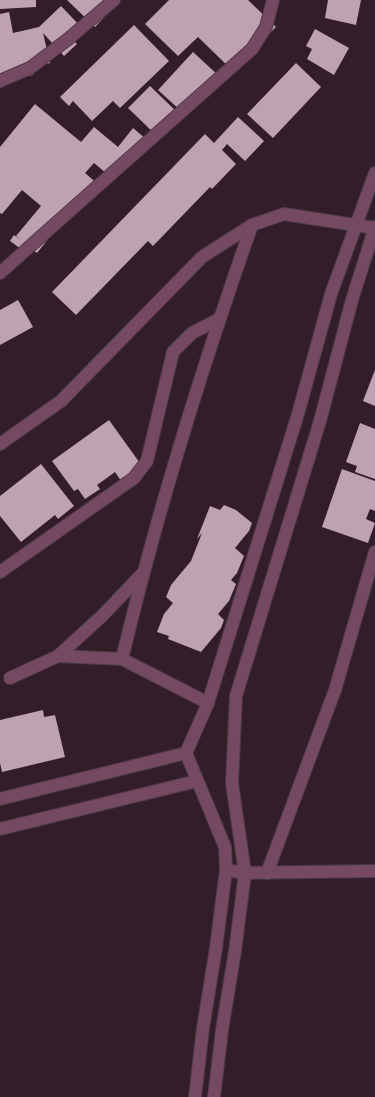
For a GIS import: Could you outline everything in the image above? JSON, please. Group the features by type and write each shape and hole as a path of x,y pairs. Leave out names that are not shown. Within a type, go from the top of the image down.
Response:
{"street":[{"path":"0,81 30,68 67,40 114,0"},
{"path":"0,273 252,49 266,27 273,0"},
{"path":"195,1097 203,1028 216,948 226,870 225,847 186,753 208,703 298,414 330,294 354,225 375,173"},
{"path":"0,444 61,401 202,257 252,225 284,214 375,227 363,264 320,421 236,696 232,783 245,873 214,1097"},
{"path":"122,659 143,573 219,319 252,225"},
{"path":"363,264 375,267"},
{"path":"0,572 134,478 147,461 173,352 192,333 219,319"},
{"path":"268,873 335,690 375,552"},
{"path":"10,678 58,656 102,616 143,573"},
{"path":"58,656 122,659 208,703"},
{"path":"0,799 186,753"},
{"path":"0,829 197,781"},
{"path":"226,870 245,873 375,871"}],"building":[{"path":"0,0 36,0 36,7 0,9"},
{"path":"67,0 120,0 95,27"},
{"path":"169,0 248,0 276,27 259,44 261,47 235,73 198,37 178,56 145,24"},
{"path":"328,0 361,0 356,25 325,18"},
{"path":"61,6 83,29 72,39 77,44 64,56 43,33 50,63 32,67 33,75 0,82 0,14 9,12 13,33 39,27"},
{"path":"134,25 169,61 120,108 113,101 92,121 73,101 69,106 60,97"},
{"path":"315,29 349,48 334,75 307,59 312,49 306,46"},
{"path":"193,52 219,76 181,111 158,90"},
{"path":"296,63 321,87 273,138 247,114"},
{"path":"150,86 178,113 157,136 128,108"},
{"path":"35,104 81,142 94,127 118,147 133,128 146,139 113,179 94,163 85,173 99,185 80,199 37,253 26,244 21,249 10,241 14,235 22,241 16,236 41,206 22,190 2,214 0,213 0,147"},
{"path":"238,117 264,141 245,161 227,144 222,150 236,164 212,189 210,187 153,246 148,241 76,315 52,292 205,134 214,143"},
{"path":"18,300 33,327 0,345 0,310"},
{"path":"375,370 375,406 363,401"},
{"path":"109,420 142,466 121,481 115,472 97,485 100,489 85,499 78,489 74,491 52,461"},
{"path":"360,423 375,429 375,479 355,472 357,466 346,462"},
{"path":"41,464 74,506 58,519 55,515 21,542 0,516 0,496"},
{"path":"342,469 375,481 375,511 370,509 366,519 375,523 368,543 322,527"},
{"path":"224,505 236,510 252,523 249,531 235,548 244,556 237,573 231,580 236,584 229,601 218,614 224,620 221,628 201,652 168,639 169,636 157,632 164,614 173,603 166,597 171,585 191,561 202,533 197,539 210,506 220,510"},
{"path":"43,710 44,717 55,715 65,757 2,772 0,763 0,720"}]}
